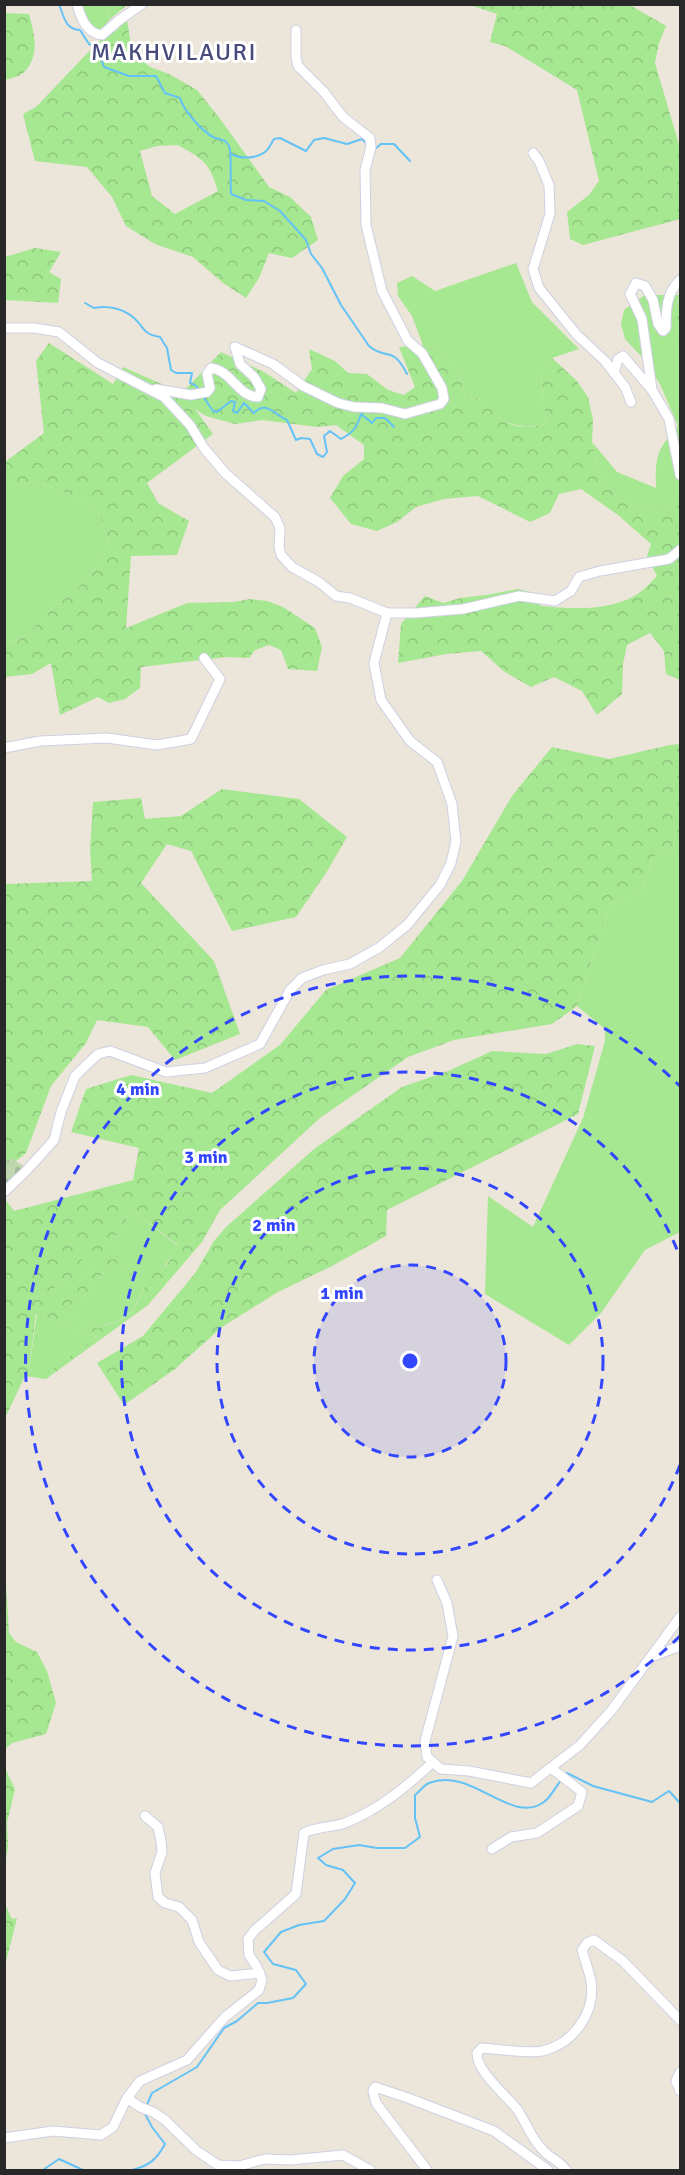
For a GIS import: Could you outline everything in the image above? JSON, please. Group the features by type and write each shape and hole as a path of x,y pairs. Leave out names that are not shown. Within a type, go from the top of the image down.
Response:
{"street":[{"path":"77,4 85,25 90,31 102,35 117,21 142,4"},
{"path":"145,387 191,394 207,392 210,388 207,374 211,368 220,369 241,390 253,397 258,397 261,389 254,377 240,364 235,346 273,364 316,393 346,405 382,408 405,414 440,404 444,399 442,388 422,353 408,341 382,291 366,225 364,170 371,147 370,138 343,117 324,92 298,66 296,30"},
{"path":"533,153 549,185 550,214 533,269 539,288 577,335 605,361 625,387 631,402"},
{"path":"652,390 642,319 630,294 636,283 645,286 653,300 658,324 663,331 666,328 667,304 672,291 681,280"},
{"path":"4,327 59,332 98,363 164,397 190,425 204,448 225,473 275,517 280,528 281,555 292,567 319,582 336,596 350,598 387,613 463,609 519,596 555,601 571,591 579,577 669,559 681,550"},
{"path":"614,373 618,359 622,356 652,390 669,418 681,475"},
{"path":"4,1192 54,1140 61,1112 75,1076 98,1054 111,1051 166,1072 205,1068 260,1044 290,990 302,978 350,964 380,947 407,925 440,885 451,863 456,841 452,804 437,762 410,741 381,700 374,663 387,613"},
{"path":"4,747 40,741 96,738 157,745 191,739 220,679 204,658"},
{"path":"437,1580 447,1603 453,1636 425,1741 427,1756 441,1769 469,1771 531,1783 580,1745 611,1711 681,1617"},
{"path":"651,1657 681,1646"},
{"path":"4,2138 53,2132 101,2135 113,2127 127,2098 140,2082 188,2060 225,2017 259,1990 262,1980 249,1955 248,1939 296,1894 304,1833 311,1829 342,1824 374,1810 406,1788 433,1762"},
{"path":"492,1849 511,1837 537,1833 578,1806 582,1792 551,1768"},
{"path":"145,1816 158,1827 161,1841 162,1852 155,1873 158,1897 165,1903 180,1907 192,1920 199,1942 218,1970 230,1976 260,1973"},
{"path":"566,2170 562,2164 541,2148 517,2109 479,2064 477,2053 482,2048 542,2051 573,2036 590,2005 591,1982 582,1950 587,1943 594,1940 623,1961 681,2020"},
{"path":"681,2072 676,2081 681,2091"},
{"path":"427,2170 376,2103 373,2091 375,2087 408,2097 494,2131 548,2170"},
{"path":"127,2098 140,2108 153,2112 165,2120 197,2151 218,2165 239,2166 265,2159 291,2160 343,2155 370,2170"}],"green space":[{"path":"104,4 127,4 127,5 110,19"},
{"path":"75,5 104,5 110,19 103,29 95,30"},
{"path":"470,5 630,5 666,26 659,43 655,63 680,148 680,219 583,245 570,239 567,212 589,195 599,181 577,90 505,46 490,42 497,14"},
{"path":"5,13 29,14 35,45 29,67 21,74 5,80"},
{"path":"127,19 132,52 150,67 169,74 197,90 269,187 290,197 311,217 318,240 292,258 269,253 259,278 246,298 223,283 193,257 155,244 126,226 112,197 87,167 35,161 23,114 36,107 99,41 117,30","holes":["178,145 200,158 212,174 218,191 175,214 152,196 140,151 157,146"]},
{"path":"35,248 61,252 49,272 61,279 58,303 5,300 5,257"},
{"path":"516,263 532,302 579,349 552,358 541,376 546,424 534,426 509,423 496,414 481,398 466,400 457,366 439,351 423,345 412,316 398,296 397,283 412,276 435,291"},
{"path":"680,293 680,337 674,332 674,315"},
{"path":"645,295 679,295 674,315 674,332 680,337 680,502 645,511 624,501 606,487 599,471 592,442 617,472 656,488 659,454 678,426 660,384 640,355 625,339 621,324 624,310"},
{"path":"49,343 113,384 123,367 182,393 221,352 264,372 296,393 312,369 309,349 335,361 348,373 367,374 388,390 404,395 415,387 399,347 423,345 439,351 457,366 466,400 481,398 502,419 524,427 546,424 541,376 552,358 577,381 588,397 593,420 592,442 599,471 606,487 624,501 645,511 680,502 680,680 666,674 664,651 650,633 627,645 623,664 622,694 597,715 582,691 554,677 531,687 505,672 481,651 446,654 398,663 401,624 425,596 443,603 518,589 535,593 541,606 580,608 607,606 632,597 657,576 647,556 651,544 618,515 581,489 559,494 550,513 530,522 478,496 444,499 416,507 397,522 377,531 351,524 330,498 343,476 364,459 364,445 336,425 318,427 262,420 235,424 206,416 195,409 213,434 147,483 158,503 189,521 177,555 131,556 126,628 187,603 234,602 250,599 267,601 283,607 315,628 322,647 317,671 288,669 281,650 269,645 255,650 249,658 227,657 141,667 140,688 125,699 109,703 98,697 60,715 51,663 32,674 5,677 5,639 15,642 31,631 52,608 72,594 94,571 108,542 99,513 74,496 35,481 5,487 5,462 44,433 36,361"},
{"path":"35,481 74,496 99,513 108,542 94,571 72,594 52,608 31,631 14,642 5,639 5,487"},
{"path":"680,744 680,847 654,856 640,893 611,902 577,1006 552,1024 454,1040 408,1057 320,1118 220,1210 202,1242 148,1305 46,1379 25,1376 5,1418 5,1199 14,1211 133,1180 139,1148 71,1132 86,1089 131,1075 212,1093 280,1045 326,990 400,958 462,881 512,796 552,747 609,759","holes":["132,1210 178,1245 166,1266 151,1271 110,1246","83,1258 97,1264 53,1307 36,1298 72,1278","112,1260 145,1286 136,1305 128,1315 116,1322 97,1328 62,1313 90,1291","36,1314 97,1337 46,1374 29,1370"]},
{"path":"222,789 299,799 347,837 296,917 232,931 191,851 167,844 141,883 214,961 240,1034 175,1060 148,1027 97,1020 86,1043 51,1086 26,1153 5,1170 5,884 92,881 90,850 93,802 141,798 145,819 181,816"},
{"path":"680,847 680,1232 645,1250 601,1313 569,1345 485,1294 488,1196 533,1227 583,1118 605,1041 605,1029 577,1006 611,902 640,893 654,856"},
{"path":"577,1044 595,1046 578,1114 387,1210 386,1236 278,1292 222,1327 175,1369 124,1405 97,1363 143,1336 196,1272 214,1241 226,1227 314,1149 402,1087 448,1071 492,1051 546,1054"},
{"path":"11,1158 25,1167 5,1188 5,1163"},
{"path":"132,1210 178,1246 165,1266 151,1272 110,1246"},
{"path":"83,1257 97,1264 53,1308 36,1298 72,1278"},
{"path":"112,1260 145,1286 136,1305 128,1315 97,1328 62,1313 90,1291"},
{"path":"37,1314 97,1337 46,1375 29,1370"},
{"path":"5,1567 9,1633 16,1642 37,1652 47,1671 56,1703 46,1734 12,1743 5,1749"},
{"path":"5,1768 15,1789 7,1823 8,1847 5,1866"},
{"path":"5,1904 12,1919 17,1918 5,1966"}],"waterway":[{"path":"59,4 68,25 80,30 89,44 97,48 104,67 129,76 156,76 165,93 180,98 189,114 204,130 228,144 231,194 246,200 264,201 280,211 306,240 311,254 322,268 341,305 369,346 393,356 407,374"},
{"path":"231,154 244,157 257,156 266,151 274,139 280,138 306,151 314,140 324,138 347,144 362,139 367,144"},
{"path":"375,149 381,144 394,144 410,161"},
{"path":"85,303 94,308 110,307 121,310 134,318 147,332 160,337 167,348 171,370 176,373 192,373 190,383 199,390"},
{"path":"202,395 213,411 217,412 231,401 235,402 233,411 237,413 244,403 254,413 258,409 267,408 287,420 296,440 310,439 317,454 323,457 327,452 324,436 330,431 341,439 354,429 361,414 372,423 376,418 385,418 394,427"},
{"path":"565,1775 567,1773 593,1786 652,1802 669,1791 680,1803"},
{"path":"146,2107 152,2093 197,2067 224,2028 237,2021 258,2003 293,1998 306,1984 296,1970 273,1964 264,1952 281,1932 299,1925 324,1921 345,1899 355,1883 343,1870 326,1865 318,1858 333,1849 359,1845 377,1848 405,1848 420,1837 415,1818 415,1795 429,1783 445,1780 460,1782 518,1807 531,1807 547,1800 562,1779"},
{"path":"132,2170 152,2161 165,2144 144,2112"},
{"path":"43,2170 59,2159 83,2170"}],"district":[{"name":"MAKHVILAURI","path":"174,52"}]}
